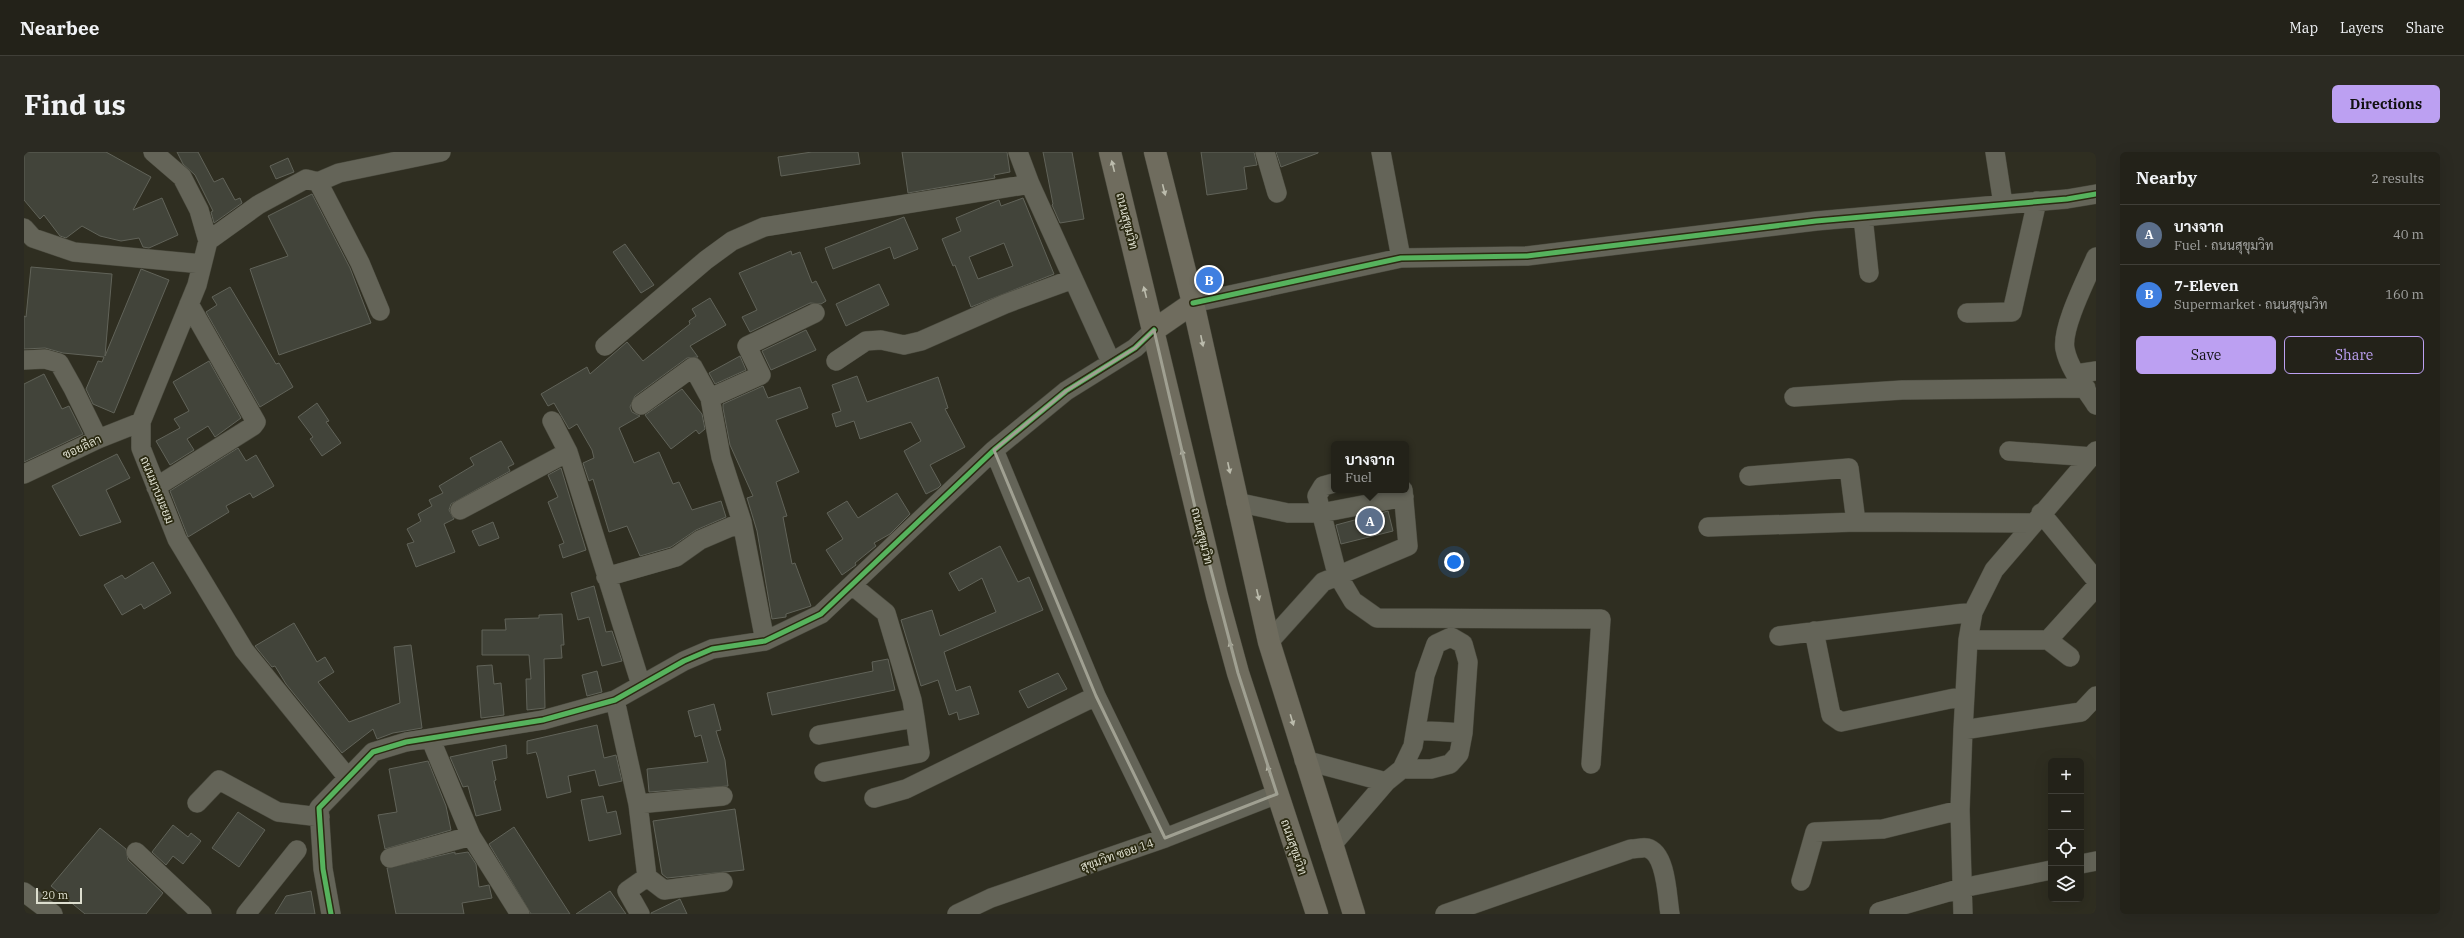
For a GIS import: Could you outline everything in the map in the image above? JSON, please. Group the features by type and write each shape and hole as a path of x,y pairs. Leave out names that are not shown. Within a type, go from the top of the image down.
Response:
{"main road":[{"name":"ถนนสุขุมวิท","path":"1110,152 1217,596 1277,794 1317,914"},
{"path":"1155,152 1193,303 1236,502 1269,642 1304,760 1354,914"},
{"path":"1154,330 1193,303"}],"street":[{"path":"153,152 182,177 199,210 208,241 258,205 306,179 318,182 338,172 441,152"},
{"path":"1018,152 1030,184 1110,362"},
{"path":"1265,152 1277,193"},
{"path":"1381,152 1401,258"},
{"path":"1995,152 2004,204"},
{"path":"318,182 360,263 380,310"},
{"path":"605,346 706,260 732,241 764,228 1030,184"},
{"path":"1193,303 1401,258 1527,256 1863,217 2096,194"},
{"path":"1967,313 2012,312 2037,201"},
{"path":"1863,217 1869,273"},
{"path":"24,228 33,238 74,252 202,264"},
{"name":"ถนนมาบมะยม","path":"208,241 189,304 141,422 141,448 177,539 244,650 348,778"},
{"path":"2096,257 2065,333 2065,348 2081,381 2096,405"},
{"path":"836,361 866,341 880,340 904,345 921,341 1005,304 1074,280"},
{"path":"156,487 253,426 256,422 189,304"},
{"path":"710,398 761,375 747,346 815,313"},
{"path":"331,914 323,869 319,808 373,752 406,742 432,740 543,720 615,700 684,661 712,649 765,641 821,614 853,586 994,450 1066,391 1110,362 1135,348 1154,330"},
{"path":"24,360 45,359 59,363 74,388 98,439"},
{"path":"641,405 693,367 710,398 721,457 742,522 765,641"},
{"path":"1794,396 2081,381 2096,371"},
{"path":"552,421 568,452 641,685"},
{"name":"ซอยลีลา","path":"24,474 98,439 141,422"},
{"path":"994,450 1096,696 1165,838"},
{"path":"2009,451 2094,454"},
{"path":"460,510 568,452"},
{"path":"1964,914 1960,810 1964,696 1968,640 1973,612 1994,570 2037,518 2094,454"},
{"path":"1749,476 1849,468 1856,522"},
{"path":"1331,484 1323,486 1317,496 1337,574 1352,601 1377,618 1601,619 1591,764"},
{"path":"1236,502 1288,513 1321,513 1403,493 1408,546 1337,574 1323,582 1269,642"},
{"path":"1708,527 2037,518 2096,580"},
{"path":"606,577 676,557 700,540 742,522"},
{"path":"824,772 920,753 912,700 886,613 853,586"},
{"path":"2048,640 2096,587"},
{"path":"1779,636 1973,612"},
{"path":"1814,632 1831,715 1841,722 1964,696"},
{"path":"1331,846 1386,782 1402,769 1413,746 1425,675 1436,644 1451,637 1463,644 1468,662 1463,733 1459,754 1450,764 1431,769 1402,769"},
{"path":"1968,640 2048,640 2070,658"},
{"path":"874,798 906,789 1096,696"},
{"path":"1963,730 2081,712 2096,696"},
{"path":"615,700 638,804 647,877 664,890 723,882"},
{"path":"819,736 915,718"},
{"path":"1416,730 1463,733"},
{"path":"432,740 471,836 520,914"},
{"path":"1304,760 1386,782"},
{"path":"197,803 219,780 278,812 320,817"},
{"name":"สุขุมวิท ซอย 14","path":"957,914 991,898 1165,838 1277,794"},
{"path":"638,804 723,796"},
{"path":"1801,881 1815,832 1883,829 1960,810"},
{"path":"390,858 471,836"},
{"path":"1445,914 1631,849 1648,848 1657,856 1663,865 1670,914"},
{"path":"246,914 263,905 297,850"},
{"path":"136,852 202,914"},
{"path":"2084,864 2096,862"},
{"path":"1879,912 1962,888 2048,871"},
{"path":"640,914 627,892 647,877"},
{"path":"24,892 53,914"}],"highlighted area":[{"path":"1154,330 1198,520 1238,673 1277,794 1165,838 1096,696 994,450 1066,391 1135,348"}],"building":[{"path":"24,152 106,152 151,177 133,210 162,198 178,235 149,248 143,247 139,238 121,241 100,236 82,226 66,238 60,236 44,215 40,219 24,200"},
{"path":"177,152 198,152 214,182 223,178 235,200 240,198 242,203 214,223 211,212 213,211 195,175 183,164"},
{"path":"812,152 858,152 860,164 781,176 778,157"},
{"path":"902,152 1007,152 1010,172 994,175 995,178 908,193"},
{"path":"1043,152 1072,152 1084,219 1060,223 1052,205"},
{"path":"1201,152 1254,152 1257,165 1244,167 1247,189 1207,195"},
{"path":"1276,152 1318,152 1318,153 1281,167"},
{"path":"288,158 294,172 276,179 270,166"},
{"path":"312,194 350,268 371,323 279,355 250,269 288,256 268,216"},
{"path":"1023,198 1054,274 971,307 955,265 953,266 942,239 961,231 956,218 999,200 1001,206","holes":["1004,243 1013,266 978,279 969,257"]},
{"path":"904,217 918,249 894,259 890,247 833,269 825,248"},
{"path":"625,244 654,285 641,293 613,252"},
{"path":"791,251 792,255 800,252 812,283 816,281 826,301 821,304 810,303 750,332 742,317 757,310 739,273"},
{"path":"31,267 112,274 105,356 141,269 169,280 114,413 93,404 86,389 98,361 102,362 104,357 63,353 45,348 24,349 24,316 26,317"},
{"path":"879,284 889,305 846,326 836,304"},
{"path":"230,287 276,364 279,363 293,387 260,407 206,312 217,305 212,297"},
{"path":"710,298 726,325 690,346 698,357 687,358 635,396 630,407 632,412 640,416 619,428 634,463 659,452 673,484 679,482 692,510 721,501 726,517 696,530 671,547 640,556 627,526 609,532 593,479 589,481 583,463 594,458 592,450 577,424 569,429 554,403 548,406 541,394 587,367 590,374 627,342 643,361 690,324 689,321 696,316 692,309"},
{"path":"806,330 816,350 771,370 762,351"},
{"path":"740,356 746,370 715,384 709,373"},
{"path":"209,361 241,418 215,437 208,426 187,439 194,450 170,465 156,441 180,428 174,419 189,411 173,382"},
{"path":"44,374 62,409 69,406 83,434 24,462 24,384"},
{"path":"857,376 867,402 938,377 948,408 945,409 965,447 930,465 941,485 938,488 926,494 904,451 921,441 911,422 860,439 854,421 836,427 832,414 841,411 832,385"},
{"path":"763,386 768,398 800,387 808,408 776,420 799,472 776,482 787,516 783,517 792,564 795,563 811,606 786,614 786,617 772,619 757,531 747,498 753,496 730,445 723,408 723,404"},
{"path":"682,389 702,414 705,429 699,434 696,430 671,449 645,415"},
{"path":"317,403 329,421 326,422 341,443 322,456 310,439 313,437 298,417"},
{"path":"501,441 514,464 508,467 510,471 451,504 449,510 454,519 444,524 455,552 416,567 407,544 414,542 407,529 421,521 418,514 432,506 429,500 443,493 439,486 474,465 470,458"},
{"path":"238,448 246,461 256,455 274,486 253,498 250,493 226,506 229,512 188,537 170,491"},
{"path":"117,454 130,478 106,490 121,522 80,536 52,486"},
{"path":"561,468 586,550 563,558 559,545 564,543 548,502 558,497 548,475"},
{"path":"897,493 910,514 890,534 874,543 876,546 855,563 856,565 842,575 826,550 843,539 827,513 847,501 858,518"},
{"path":"1388,511 1393,531 1341,544 1336,525"},
{"path":"493,522 499,538 479,546 472,531"},
{"path":"1000,546 1018,582 1029,577 1043,610 944,652 956,691 970,686 979,714 959,720 957,712 949,715 938,680 921,686 901,620 932,610 940,636 996,612 982,578 959,591 949,573"},
{"path":"153,562 171,593 144,609 141,604 122,615 104,585 122,575 125,579"},
{"path":"594,586 606,632 612,631 622,661 602,666 589,617 578,620 571,593"},
{"path":"562,614 564,645 561,645 562,658 544,659 545,708 527,710 526,679 531,679 529,655 482,655 482,630 506,630 505,619 539,618 539,615"},
{"path":"294,623 317,662 325,657 334,672 318,682 349,722 400,703 394,647 411,645 422,728 393,733 377,739 373,729 342,753 286,684 275,666 272,667 255,646"},
{"path":"888,659 895,690 772,715 767,693 873,671 872,662"},
{"path":"492,665 494,684 501,683 504,715 481,718 477,666"},
{"path":"597,671 602,692 587,696 582,675"},
{"path":"1058,673 1067,689 1028,708 1019,691"},
{"path":"714,704 721,730 716,731 725,760 728,786 649,792 647,769 708,762 701,735 695,737 688,711"},
{"path":"597,725 604,758 616,755 622,781 599,786 595,770 568,776 571,792 547,798 536,752 527,754 527,741"},
{"path":"506,745 507,758 492,761 496,780 494,781 501,810 476,816 468,786 463,787 450,757"},
{"path":"428,761 446,806 451,830 385,849 378,815 397,812 389,769"},
{"path":"603,796 607,813 616,811 621,834 589,841 581,800"},
{"path":"735,809 744,870 667,878 662,874 653,821"},
{"path":"238,812 265,830 239,867 212,848"},
{"path":"173,825 188,837 191,833 201,841 183,864 173,856 166,865 152,852"},
{"path":"514,827 570,914 531,914 489,844"},
{"path":"100,828 126,849 128,860 163,893 146,914 85,914 51,886"},
{"path":"455,852 455,854 468,852 476,864 479,887 489,885 492,898 462,903 464,914 396,914 387,868"},
{"path":"311,891 315,914 275,914 286,896"},
{"path":"610,891 626,914 576,914"},
{"path":"680,899 687,914 651,914 651,913"}],"cycle path":[{"path":"1193,303 1401,258 1527,256 1816,221 2067,199 2096,194"},
{"path":"331,914 323,869 319,808 373,752 406,742 543,720 615,700 684,661 712,649 765,641 821,614 994,450 1066,391 1135,348 1154,330"}],"place":[{"name":"7-Eleven","path":"1209,280"},
{"name":"บางจาก","path":"1370,521"}]}
